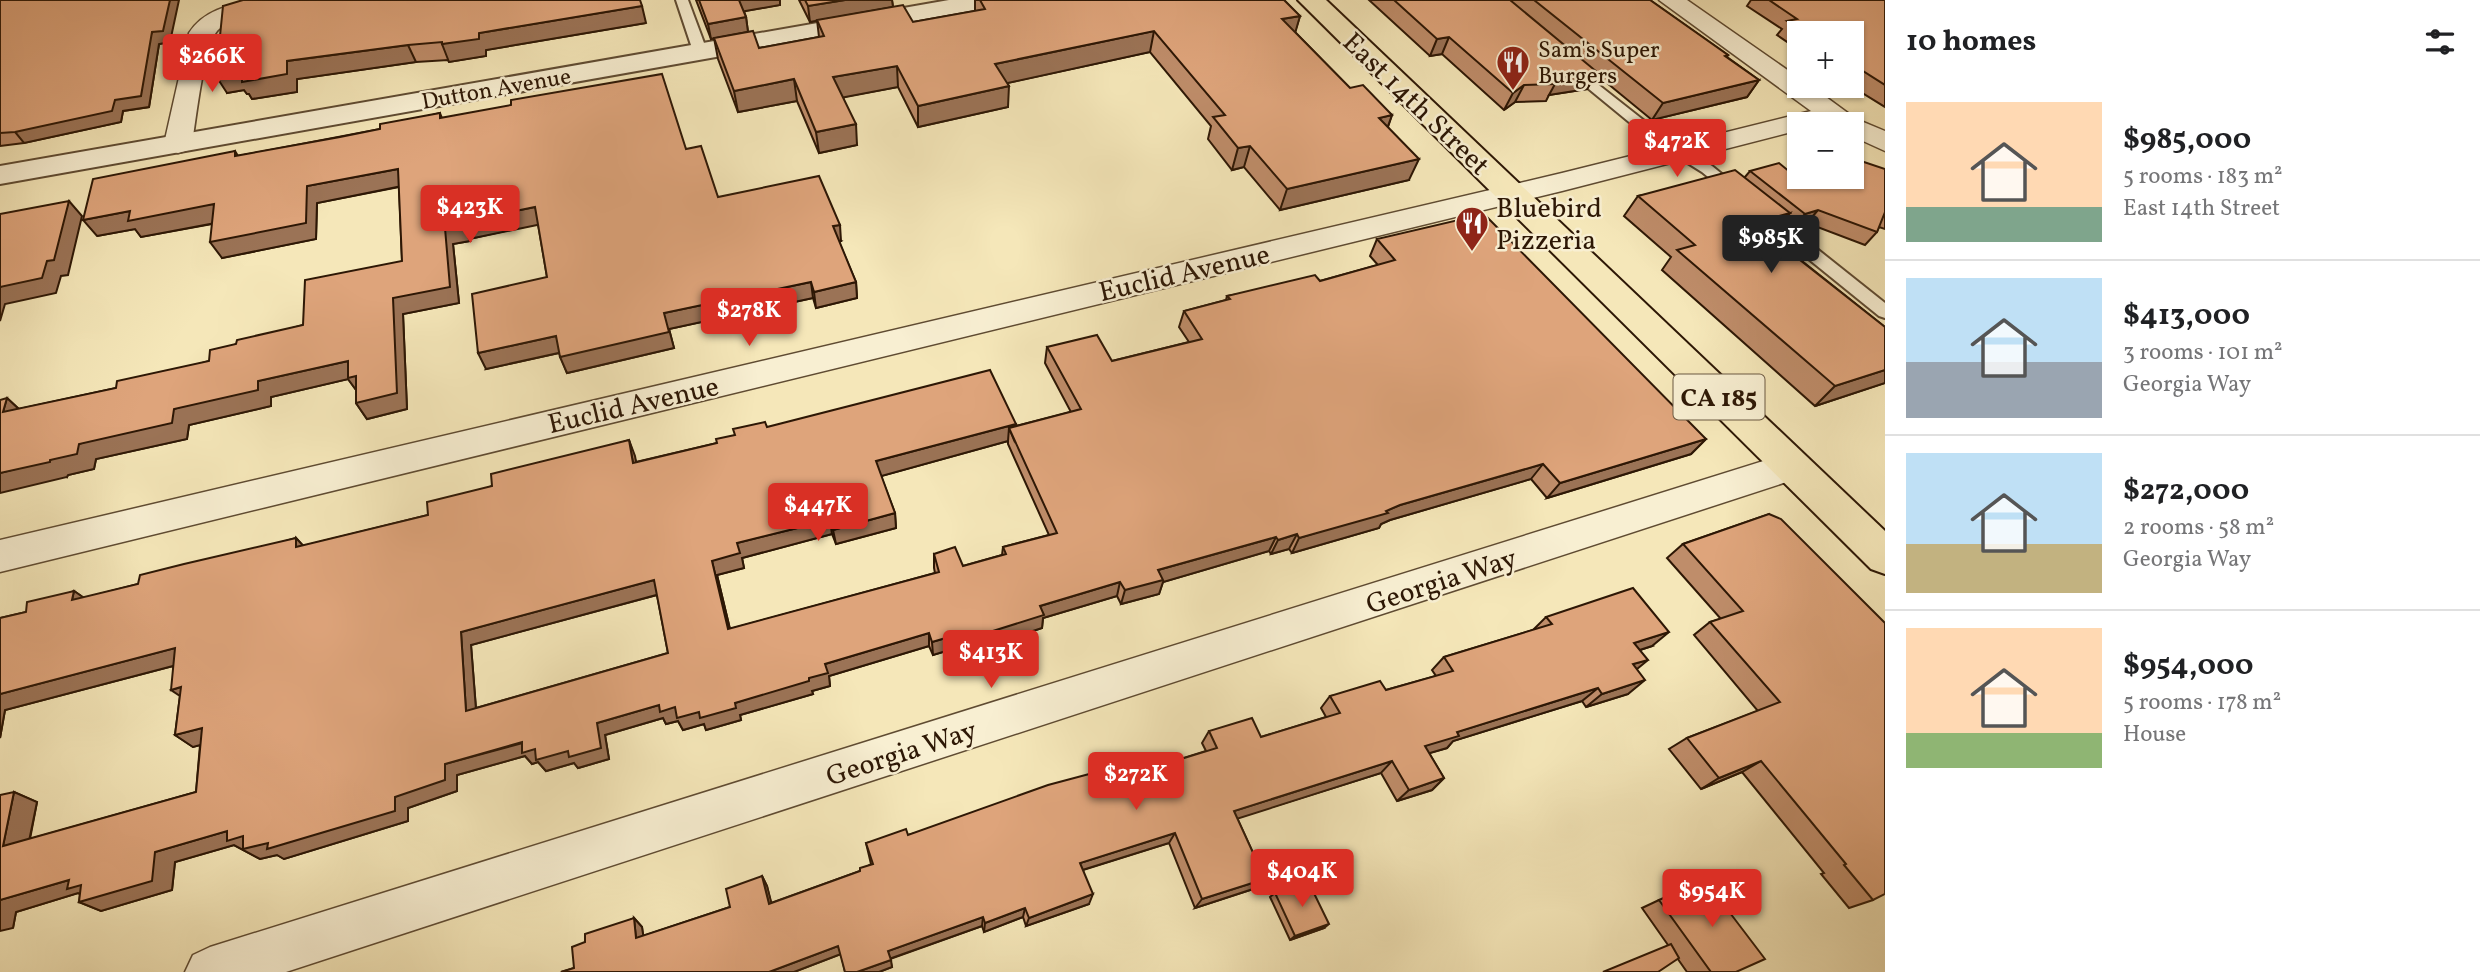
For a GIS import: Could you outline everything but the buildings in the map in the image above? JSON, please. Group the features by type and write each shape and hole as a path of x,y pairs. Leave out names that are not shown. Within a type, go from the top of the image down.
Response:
{"main road":[{"name":"East 14th Street","path":"1311,0 1885,557"}],"street":[{"path":"178,144 200,34 215,21 241,10 302,0"},
{"name":"Dutton Avenue","path":"0,175 992,0"},
{"path":"1671,0 1831,112"},
{"path":"1864,131 1885,142"},
{"name":"Euclid Avenue","path":"0,556 1680,153 1787,132"},
{"name":"Georgia Way","path":"209,972 1792,466"}],"lane":[{"path":"682,0 701,51"},
{"path":"1562,60 1656,137 1707,169 1885,312"}],"place":[{"name":"Sam's Super Burgers","path":"1513,92"},
{"name":"Bluebird Pizzeria","path":"1472,253"}]}
